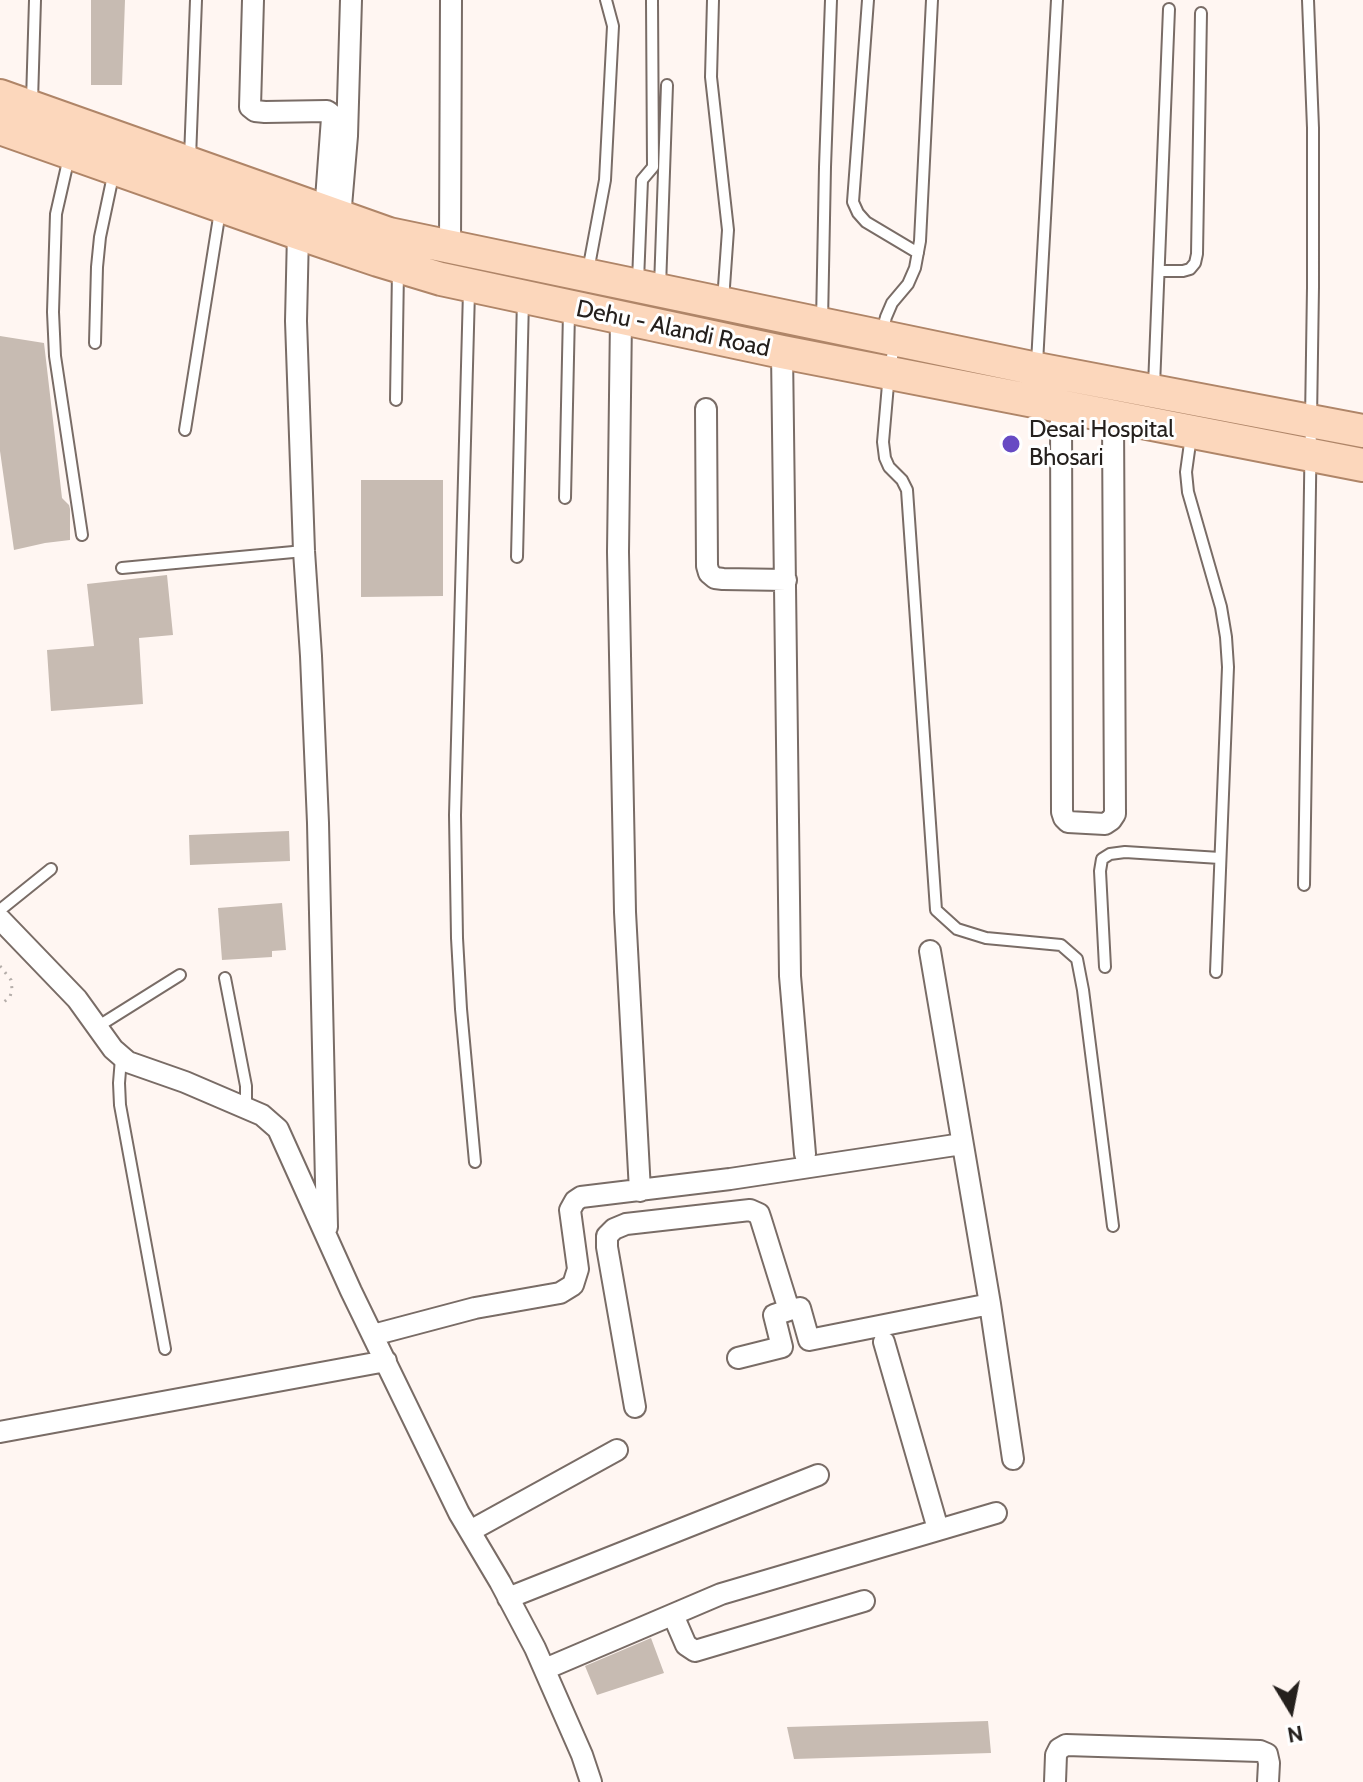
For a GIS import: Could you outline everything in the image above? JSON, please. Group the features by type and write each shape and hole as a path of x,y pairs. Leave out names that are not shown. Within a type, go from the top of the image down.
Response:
{"main road":[{"name":"Dehu - Alandi Road","path":"0,96 190,164 317,217 398,266 469,285 782,352 1363,465"},
{"name":"Dehu - Alandi Road","path":"0,128 221,206 317,217 888,339 1363,431"}],"street":[{"path":"253,0 250,107 265,112 327,111 332,118 317,217 296,321 318,823 327,1239"},
{"path":"317,217 347,136 351,0"},
{"path":"450,246 451,0"},
{"path":"621,318 618,552 625,912 640,1191"},
{"path":"782,352 790,976 805,1154"},
{"path":"1061,406 1062,812 1068,822 1105,824 1115,814 1113,416"},
{"path":"706,409 709,573 723,579 786,580"},
{"path":"0,919 77,999 113,1049 128,1062 262,1115 278,1129 327,1239 459,1513 545,1669 591,1782"},
{"path":"930,951 1013,1459"},
{"path":"373,1335 475,1308 560,1293 573,1285 578,1269 570,1210 581,1197 730,1179 962,1144"},
{"path":"635,1407 607,1247 607,1236 614,1229 626,1224 750,1210 759,1214 789,1310"},
{"path":"738,1358 782,1347 774,1315 789,1310 800,1308 809,1340 990,1304"},
{"path":"884,1342 938,1529"},
{"path":"0,1432 386,1361"},
{"path":"470,1531 617,1450"},
{"path":"508,1598 818,1475"},
{"path":"545,1669 721,1594 996,1513"},
{"path":"673,1615 686,1645 695,1651 864,1601"},
{"path":"1055,1782 1056,1755 1066,1745 1260,1751 1267,1754 1268,1782"}],"lane":[{"path":"32,107 35,0"},
{"path":"190,164 196,0"},
{"path":"587,276 605,180 613,26 606,0"},
{"path":"649,289 642,180 653,167 652,0"},
{"path":"713,0 711,77 728,230 723,304"},
{"path":"822,325 831,0"},
{"path":"868,0 853,202 866,222 918,253"},
{"path":"932,0 920,241 915,268 908,284 892,303 886,317 889,373 883,442 889,467 907,490 936,910 957,929 986,938 1061,945 1077,959 1113,1226"},
{"path":"1037,369 1057,0"},
{"path":"1304,885 1312,420 1313,128 1308,0"},
{"path":"1153,392 1169,9"},
{"path":"1159,271 1190,269 1197,254 1201,13"},
{"path":"649,289 667,85"},
{"path":"70,152 56,214 53,312 55,356 82,535"},
{"path":"95,343 100,237 114,168"},
{"path":"185,430 221,206"},
{"path":"396,400 398,266"},
{"path":"469,285 455,846 461,1009 475,1162"},
{"path":"517,557 523,296"},
{"path":"565,498 569,307"},
{"path":"1192,431 1186,472 1188,492 1221,607 1228,667 1216,972"},
{"path":"122,568 304,551"},
{"path":"1105,967 1102,859 1110,854 1125,852 1220,858"},
{"path":"0,910 51,869"},
{"path":"97,1027 180,975"},
{"path":"225,978 246,1086 246,1108"},
{"path":"121,1056 120,1105 165,1349"}],"path":[{"path":"0,966 11,980 12,989 10,997 0,1005"}],"building":[{"path":"91,0 125,0 122,85 91,85"},
{"path":"0,336 44,343 62,498 70,509 70,540 14,550 0,451"},
{"path":"361,480 443,480 443,596 361,597"},
{"path":"167,575 173,635 139,638 143,704 51,711 47,650 94,646 87,584"},
{"path":"289,831 290,861 190,865 189,835"},
{"path":"282,903 286,950 272,951 272,957 222,960 218,908"},
{"path":"651,1638 664,1673 597,1695 585,1666"},
{"path":"988,1721 991,1753 794,1759 787,1727"}],"place":[{"name":"Desai Hospital Bhosari","path":"1011,444"}]}
